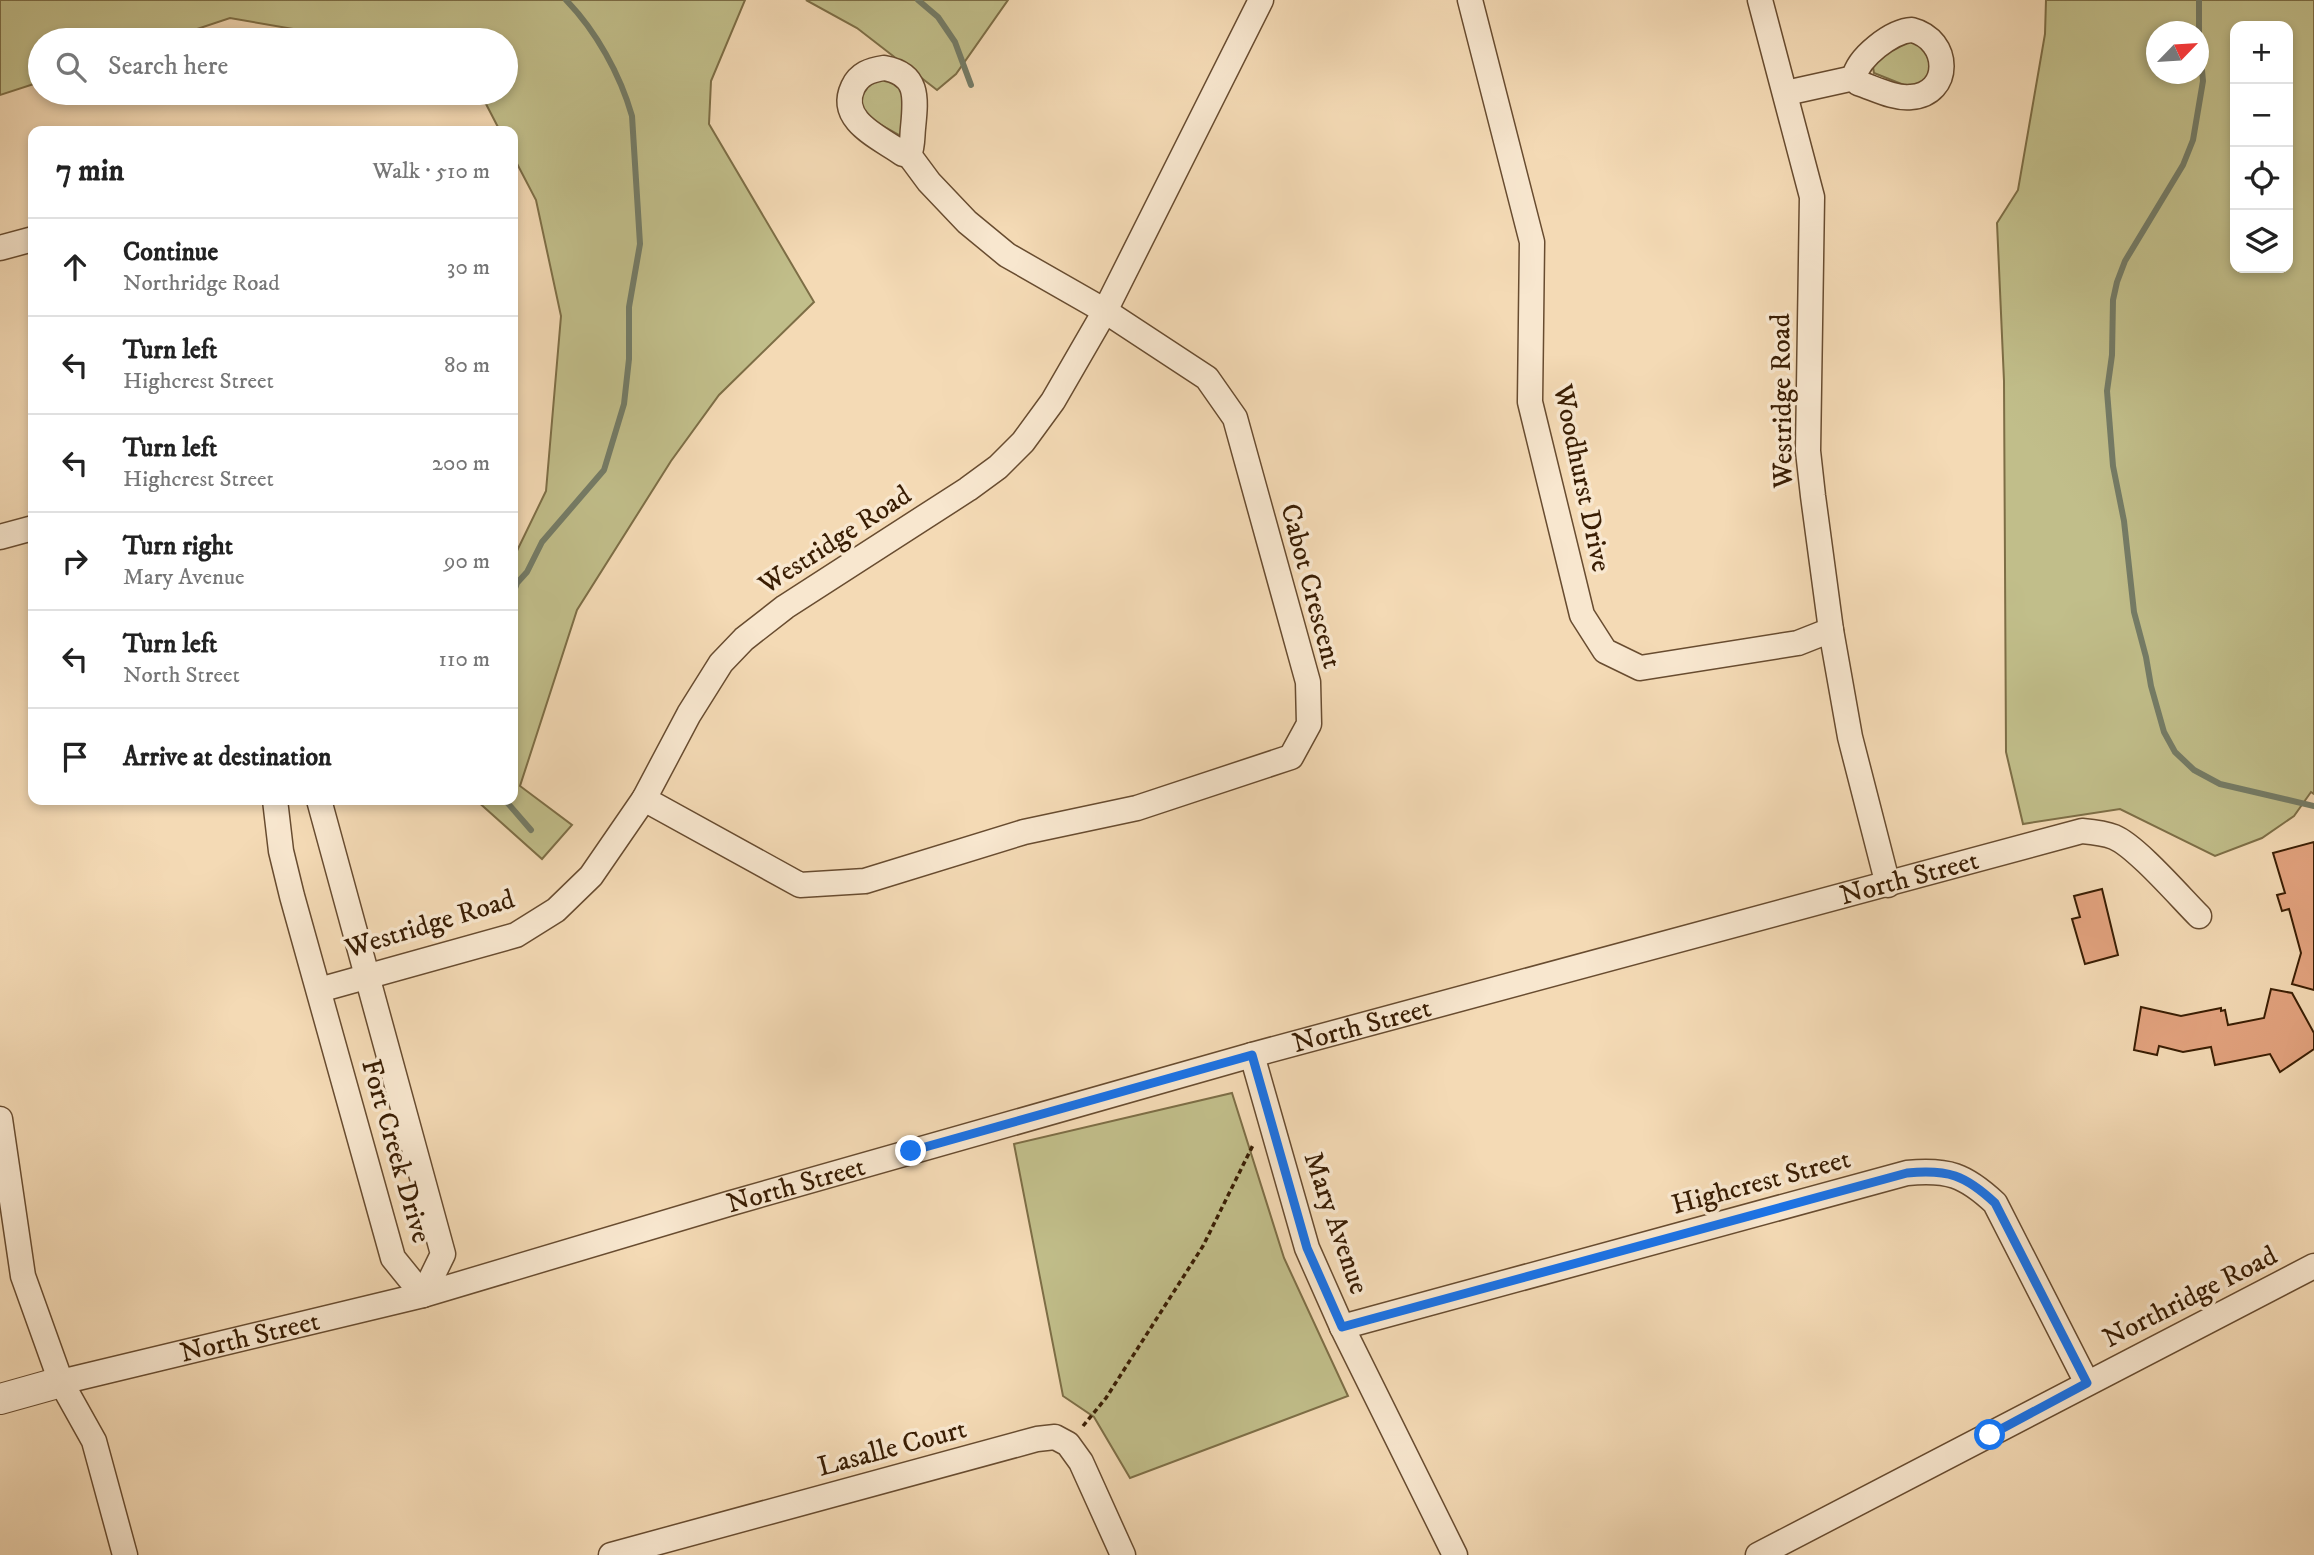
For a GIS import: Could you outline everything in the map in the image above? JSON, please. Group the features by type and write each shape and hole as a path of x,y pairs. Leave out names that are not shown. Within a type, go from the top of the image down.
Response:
{"street":[{"name":"Westridge Road","path":"319,990 516,935 556,910 591,876 644,799 695,704 721,663 744,639 785,607 937,510 998,467 1023,442 1053,401 1105,312 1261,0"},
{"name":"Woodhurst Drive","path":"1470,0 1532,242 1530,401 1582,615 1605,651 1640,668 1798,643 1831,630"},
{"name":"Westridge Road","path":"1760,0 1812,197 1808,451 1831,630 1850,737 1888,885"},
{"path":"1786,93 1854,78"},
{"name":"Cabot Crescent","path":"644,799 800,885 865,881 1024,832 1137,808 1291,757 1309,724 1308,682 1234,418 1207,377 1105,312 1007,255 967,222 929,182 909,155"},
{"path":"0,248 28,240"},
{"path":"0,537 28,529"},
{"name":"Fort Creek Drive","path":"276,805 281,851 393,1258 423,1295 443,1254 320,805"},
{"name":"North Street","path":"0,1399 61,1381 423,1295 728,1204 1252,1055 2082,831 2099,832 2117,838 2132,849 2199,916"},
{"name":"Mary Avenue","path":"1252,1055 1307,1248 1342,1327 1455,1555"},
{"path":"0,1119 23,1276 61,1381 94,1441 125,1555"},
{"name":"Highcrest Street","path":"1342,1327 1907,1173 1932,1171 1956,1175 1977,1186 1995,1203 2087,1383"},
{"name":"Northridge Road","path":"1758,1555 2314,1266"},
{"name":"Lasalle Court","path":"611,1555 1037,1439 1055,1437 1068,1444"},
{"path":"1068,1444 1081,1462 1123,1555"}],"path":[{"path":"1068,1444 1106,1398 1203,1246 1269,1113"}],"shaded area":[{"path":"0,0 745,0 711,81 709,124 814,302 719,395 671,461 577,610 520,786 572,825 542,859 482,805 518,805 518,549 546,491 561,316 536,200 518,166 518,126 497,126 487,105 518,105 518,28 288,28 230,18 200,28 28,28 28,86 0,95"},
{"path":"806,0 1008,0 956,74 937,90 857,28"},
{"path":"2046,0 2314,0 2314,794 2311,792 2294,816 2262,838 2215,856 2120,809 2023,824 2006,752 2004,381 1997,223 2018,190 2045,34"},
{"path":"1911,39 1931,56 1928,77 1915,86 1904,85 1874,73 1873,67 1881,58"},
{"path":"888,78 901,89 901,136 867,117 862,106 860,97 863,85"},
{"path":"1232,1093 1284,1258 1348,1396 1130,1478 1094,1417 1063,1396 1014,1144"}],"building":[{"path":"2314,842 2314,990 2292,984 2301,953 2289,909 2282,911 2277,895 2285,893 2273,853"},
{"path":"2102,889 2118,955 2085,964 2072,919 2080,917 2074,896"},
{"path":"2271,989 2292,993 2314,1033 2314,1049 2280,1072 2270,1054 2215,1065 2211,1047 2183,1052 2159,1046 2157,1055 2134,1050 2141,1007 2181,1016 2221,1008 2221,1011 2225,1010 2228,1025 2264,1018"}],"waterway":[{"path":"518,582 527,572 542,542 604,470 624,404 629,359 629,307 640,244 632,116 606,54 566,0"},
{"path":"918,0 938,17 955,42 971,85"},
{"path":"2199,0 2203,81 2193,140 2183,165 2125,261 2113,300 2112,355 2107,391 2113,466 2124,521 2134,612 2164,732 2175,752 2194,770 2220,784 2314,806"},
{"path":"509,805 531,830"}],"route":[{"path":"911,1151 1252,1055 1307,1248 1342,1327 1907,1173 1932,1171 1956,1175 1977,1186 1995,1203 2087,1383 1990,1435"}]}
